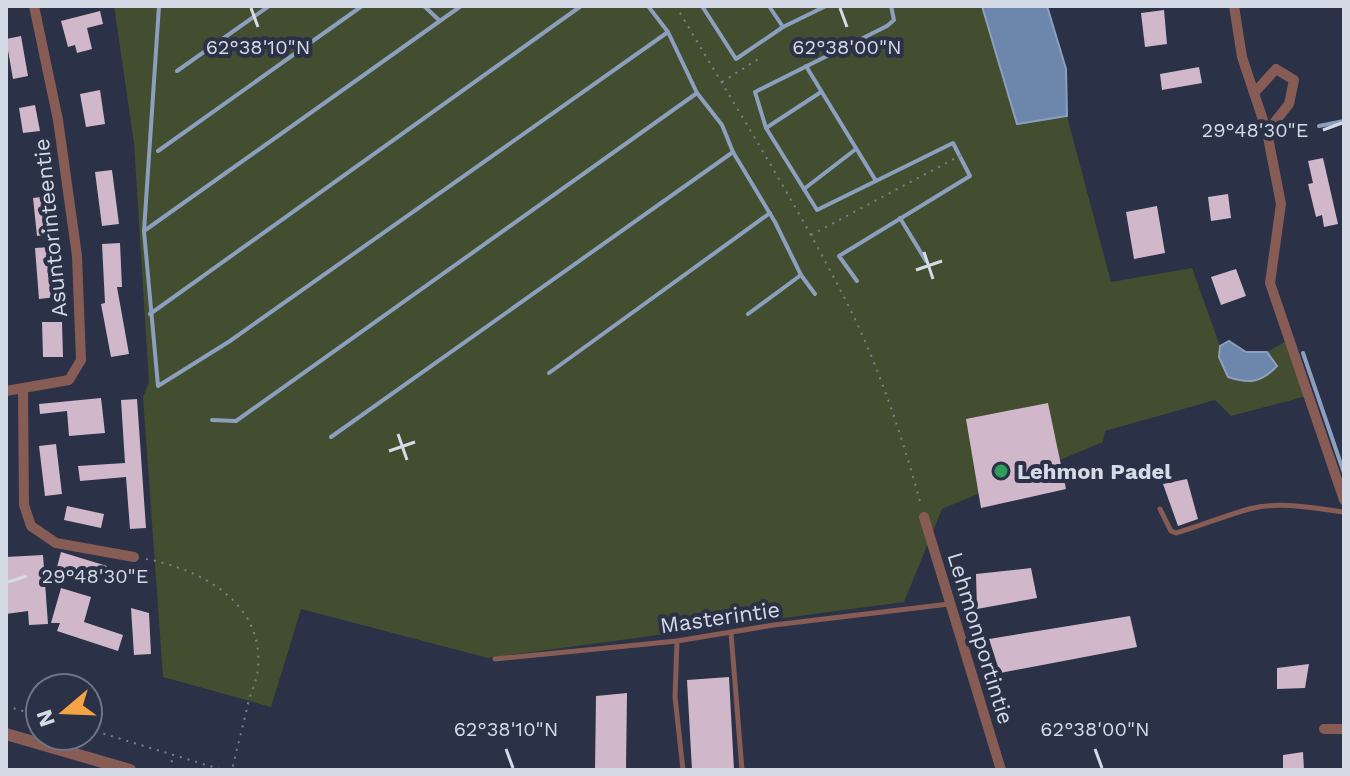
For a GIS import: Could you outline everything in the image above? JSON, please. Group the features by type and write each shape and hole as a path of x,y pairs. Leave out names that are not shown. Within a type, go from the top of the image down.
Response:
{"street":[{"name":"Asuntorinteentie","path":"6,391 69,380 81,360 77,256 58,120 34,6"},
{"path":"1234,6 1242,57 1267,132 1281,204 1270,283 1344,500"},
{"path":"1255,92 1276,69 1294,80 1289,104 1267,132"},
{"path":"23,390 24,505 31,526 56,543 134,557"},
{"name":"Lehmonportintie","path":"924,517 1001,770"},
{"path":"1324,729 1344,729"},
{"path":"6,734 130,770"}],"lane":[{"path":"1160,509 1171,531 1176,533 1250,509 1272,506 1344,512"},
{"name":"Masterintie","path":"495,659 677,641 949,604"},
{"path":"731,633 742,770"},
{"path":"677,641 675,697 683,770"}],"path":[{"path":"676,6 810,235 855,319 905,446 924,517"},
{"path":"721,82 760,58"},
{"path":"810,235 965,153"},
{"path":"134,557 174,564 207,579 241,606 256,636 258,668 232,770"},
{"path":"104,733 223,770"},
{"path":"170,770 173,756"}],"green space":[{"path":"114,6 982,6 1017,124 1067,116 1111,282 1192,268 1220,346 1219,357 1277,366 1267,352 1288,340 1307,396 1231,416 1215,400 1105,431 1103,442 942,509 904,602 488,658 301,609 271,707 163,677 143,397 149,382 134,143"}],"water":[{"path":"982,6 1047,6 1066,69 1067,116 1017,124"},
{"path":"1229,341 1246,352 1267,352 1277,366 1266,376 1254,380 1228,377 1219,357 1220,346"}],"building":[{"path":"1164,10 1167,44 1145,47 1141,13"},
{"path":"100,11 103,24 87,28 92,49 77,53 75,45 68,47 61,21"},
{"path":"21,36 28,76 13,79 6,39"},
{"path":"1199,67 1202,83 1162,90 1160,74"},
{"path":"100,90 105,124 86,127 80,94"},
{"path":"35,105 40,131 23,133 19,108"},
{"path":"1323,158 1338,224 1324,227 1322,215 1316,217 1308,184 1313,183 1308,161"},
{"path":"112,170 119,224 102,226 95,172"},
{"path":"1228,194 1231,218 1211,221 1208,197"},
{"path":"50,196 53,227 50,227 50,234 37,236 33,198"},
{"path":"1157,206 1165,253 1134,259 1126,212"},
{"path":"120,243 122,287 117,287 129,354 111,357 101,304 105,303 102,244"},
{"path":"51,247 56,297 39,299 35,248"},
{"path":"1236,269 1246,296 1221,305 1211,277"},
{"path":"42,322 62,322 63,357 43,357"},
{"path":"101,398 105,433 69,436 67,411 40,414 39,404"},
{"path":"137,399 146,528 130,529 126,477 80,481 78,466 125,463 121,400"},
{"path":"1048,403 1066,489 981,508 966,419"},
{"path":"56,444 62,494 45,496 39,446"},
{"path":"1187,479 1198,519 1178,526 1163,484"},
{"path":"67,506 104,514 101,528 64,520"},
{"path":"61,552 107,566 102,582 57,567"},
{"path":"43,555 48,624 29,625 28,611 6,614 6,557"},
{"path":"1031,568 1037,598 977,609 976,574"},
{"path":"61,588 91,597 84,622 123,635 118,651 57,631 60,623 51,623"},
{"path":"131,608 149,613 151,654 134,655"},
{"path":"1130,616 1137,647 1000,673 989,639"},
{"path":"1309,664 1305,688 1277,689 1277,668"},
{"path":"729,677 734,770 692,770 687,680"},
{"path":"627,693 626,770 595,770 596,696"},
{"path":"1303,752 1304,770 1283,770 1283,755"}],"waterway":[{"path":"159,6 144,231 158,386 230,341 668,32"},
{"path":"177,71 269,6"},
{"path":"158,151 362,6"},
{"path":"424,6 440,21"},
{"path":"144,231 461,6"},
{"path":"150,314 581,6"},
{"path":"648,6 668,32 697,93 722,125 733,152 775,222 801,275 815,294"},
{"path":"702,6 736,59 783,27 826,6"},
{"path":"769,6 783,27"},
{"path":"857,281 839,256 970,176 953,143 817,210 766,128 755,92 887,26 894,20 891,6"},
{"path":"806,66 876,181"},
{"path":"766,128 821,92"},
{"path":"212,420 236,421 697,93"},
{"path":"1319,126 1344,121"},
{"path":"804,189 856,149"},
{"path":"331,437 733,152"},
{"path":"549,373 770,213"},
{"path":"900,218 926,261"},
{"path":"748,314 801,275"},
{"path":"1303,353 1344,473"}],"place":[{"name":"Lehmon Padel","path":"1001,471"}]}
